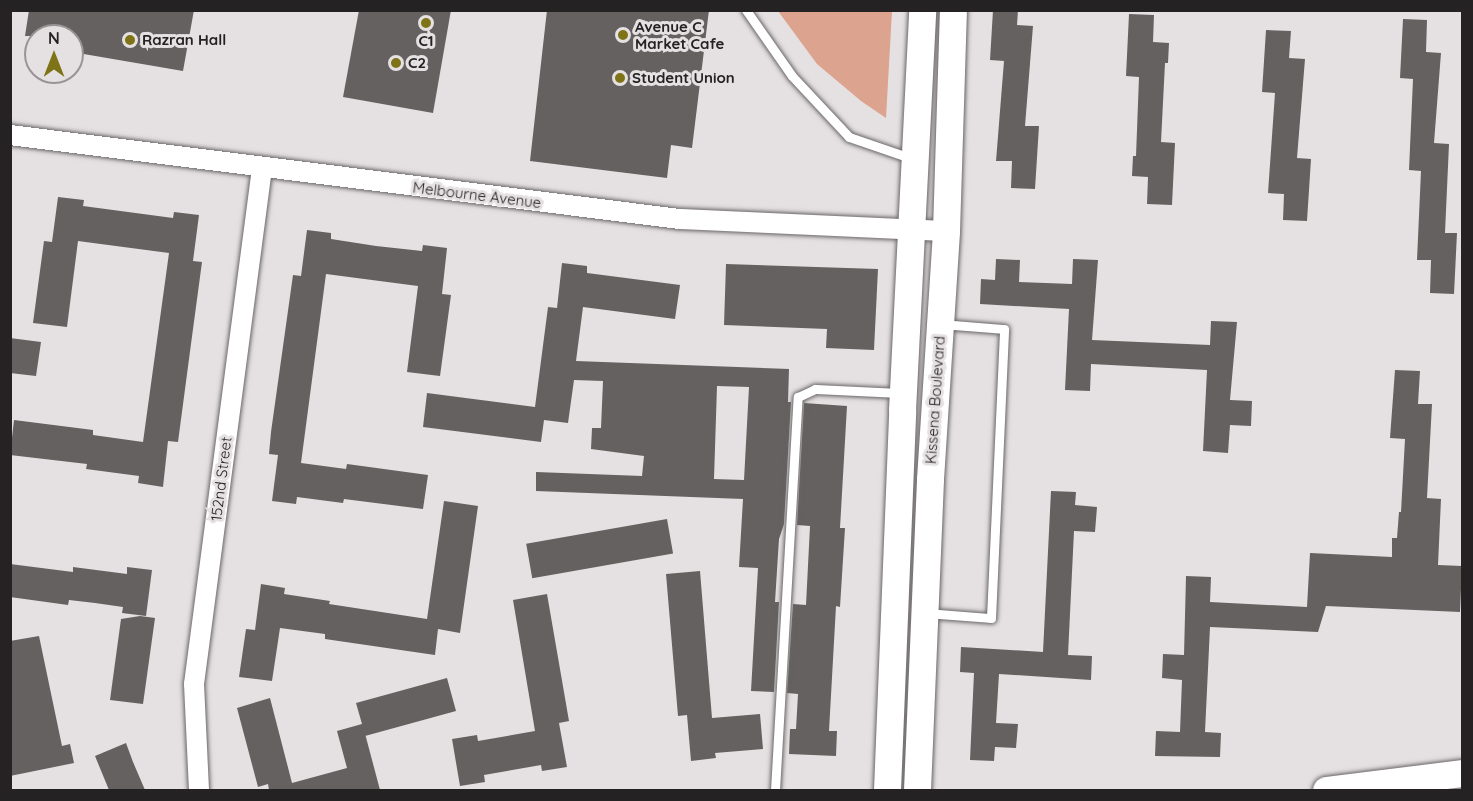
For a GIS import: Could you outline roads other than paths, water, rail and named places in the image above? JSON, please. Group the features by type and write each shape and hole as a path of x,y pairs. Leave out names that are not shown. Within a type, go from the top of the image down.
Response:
{"main road":[{"name":"Kissena Boulevard","path":"887,790 903,393 922,10"},
{"name":"Kissena Boulevard","path":"917,790 946,231 953,10"},
{"path":"1326,790 1462,773"}],"street":[{"name":"Melbourne Avenue","path":"10,135 680,219 946,231"},
{"name":"152nd Street","path":"199,790 194,684 262,168"}],"lane":[{"path":"746,10 792,76 849,137 915,160"},
{"path":"925,613 991,618 1004,329 940,324"},
{"path":"775,790 798,398 815,389 903,393"}],"place":[{"name":"C1","path":"426,23"},
{"name":"Avenue C Market Cafe","path":"623,35"},
{"name":"Razran Hall","path":"130,40"},
{"name":"C2","path":"396,63"},
{"name":"Student Union","path":"620,78"}]}
